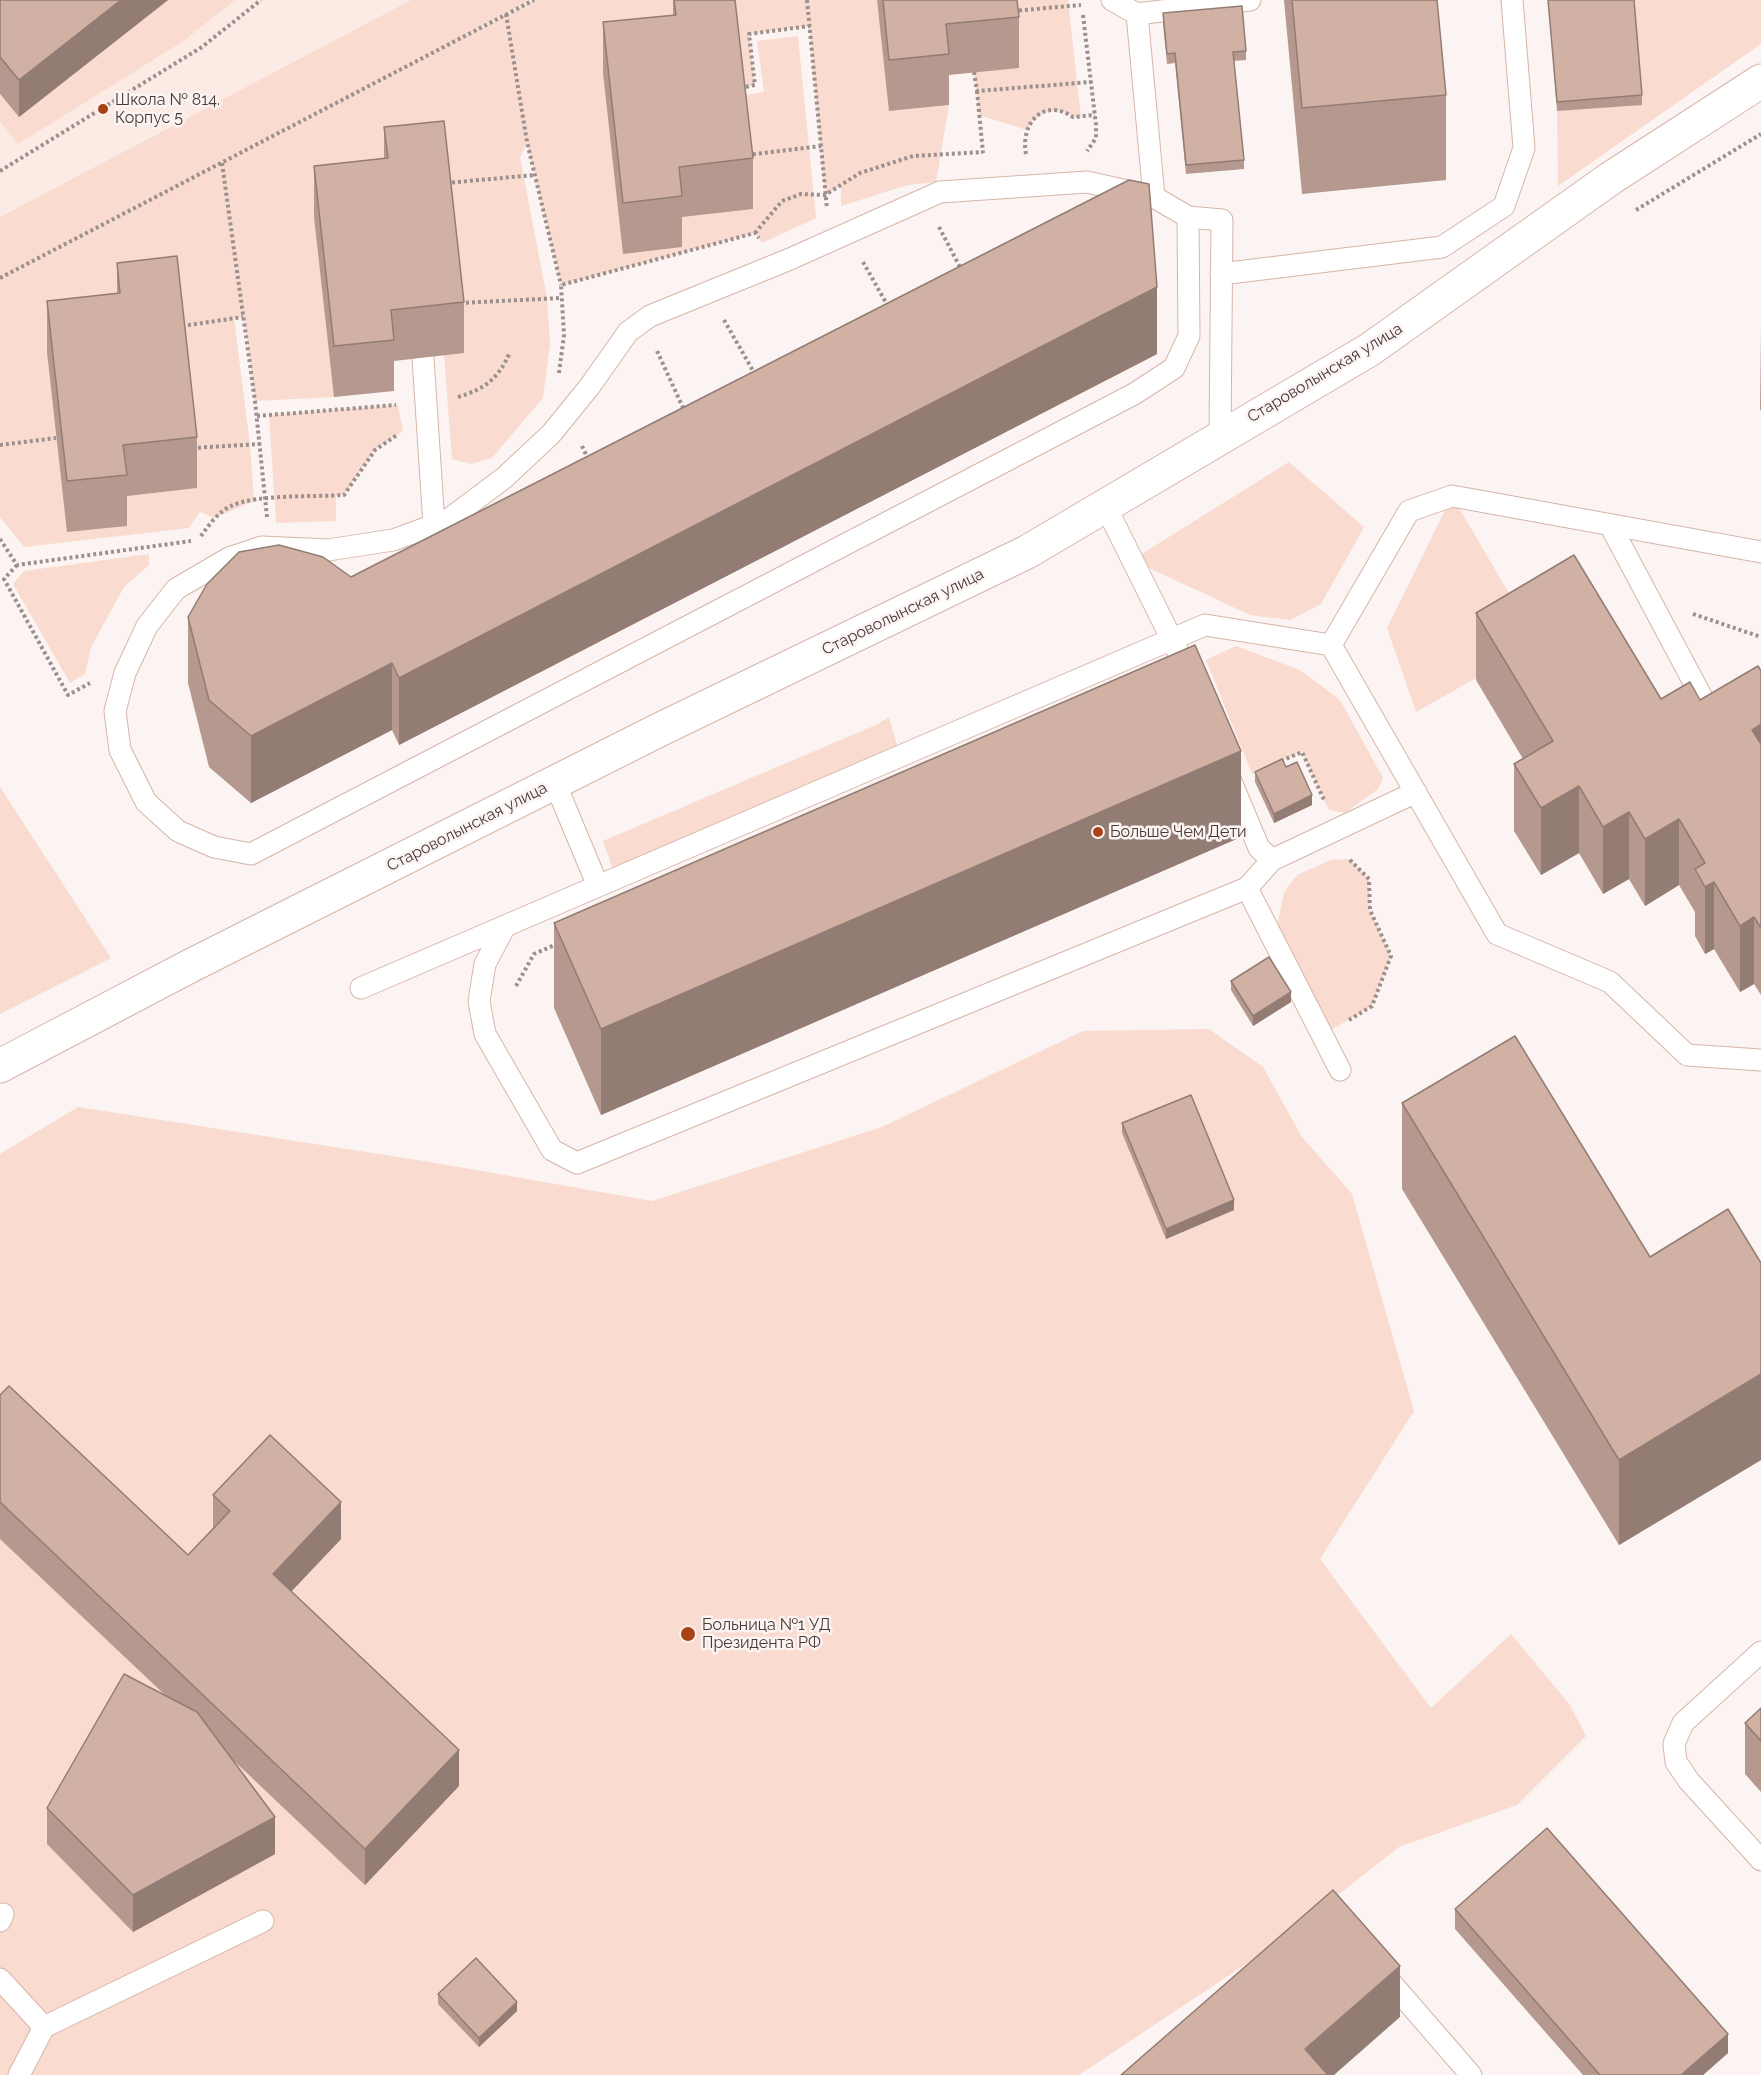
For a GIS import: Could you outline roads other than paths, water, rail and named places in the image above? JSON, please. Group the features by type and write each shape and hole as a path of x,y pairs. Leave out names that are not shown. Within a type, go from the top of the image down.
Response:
{"street":[{"name":"Староволынская улица","path":"0,1066 192,965 555,783 1027,552 1369,350 1611,178 1761,81"}],"lane":[{"path":"1112,0 1137,14 1196,3 1250,0"},
{"path":"1221,274 1442,247 1504,206 1524,148 1512,0"},
{"path":"1137,14 1154,197"},
{"path":"1188,217 1189,336 1174,368 1134,394 251,854 214,847 178,831 146,802 120,750 115,711 125,673 147,626 176,589 229,558 262,547 328,550 393,540 448,520 504,478 551,434 590,386 628,332 650,316 789,259 940,192 1088,182 1154,197 1188,217 1222,220 1220,436"},
{"path":"423,358 434,525"},
{"path":"1331,645 1409,512 1452,496 1761,552"},
{"path":"1105,505 1185,669"},
{"path":"1610,525 1724,739"},
{"path":"361,988 1205,624 1331,645"},
{"path":"1331,645 1497,934 1610,982 1687,1055 1761,1060"},
{"path":"1224,764 1259,848 1272,860"},
{"path":"555,783 598,886"},
{"path":"506,926 485,964 478,1001 485,1034 552,1150 577,1163 1247,888 1272,860 1416,792"},
{"path":"1247,888 1340,1070"},
{"path":"1761,1652 1683,1722 1674,1744 1676,1762 1689,1781 1761,1860"},
{"path":"19,2075 44,2027 263,1921"},
{"path":"1365,1953 1471,2075"},
{"path":"0,1979 44,2027"}],"place":[{"name":"Школа № 814. Корпус 5","path":"103,109"},
{"name":"Больше Чем Дети","path":"1098,832"},
{"name":"Больница №1 УД Президента РФ","path":"688,1634"}]}
